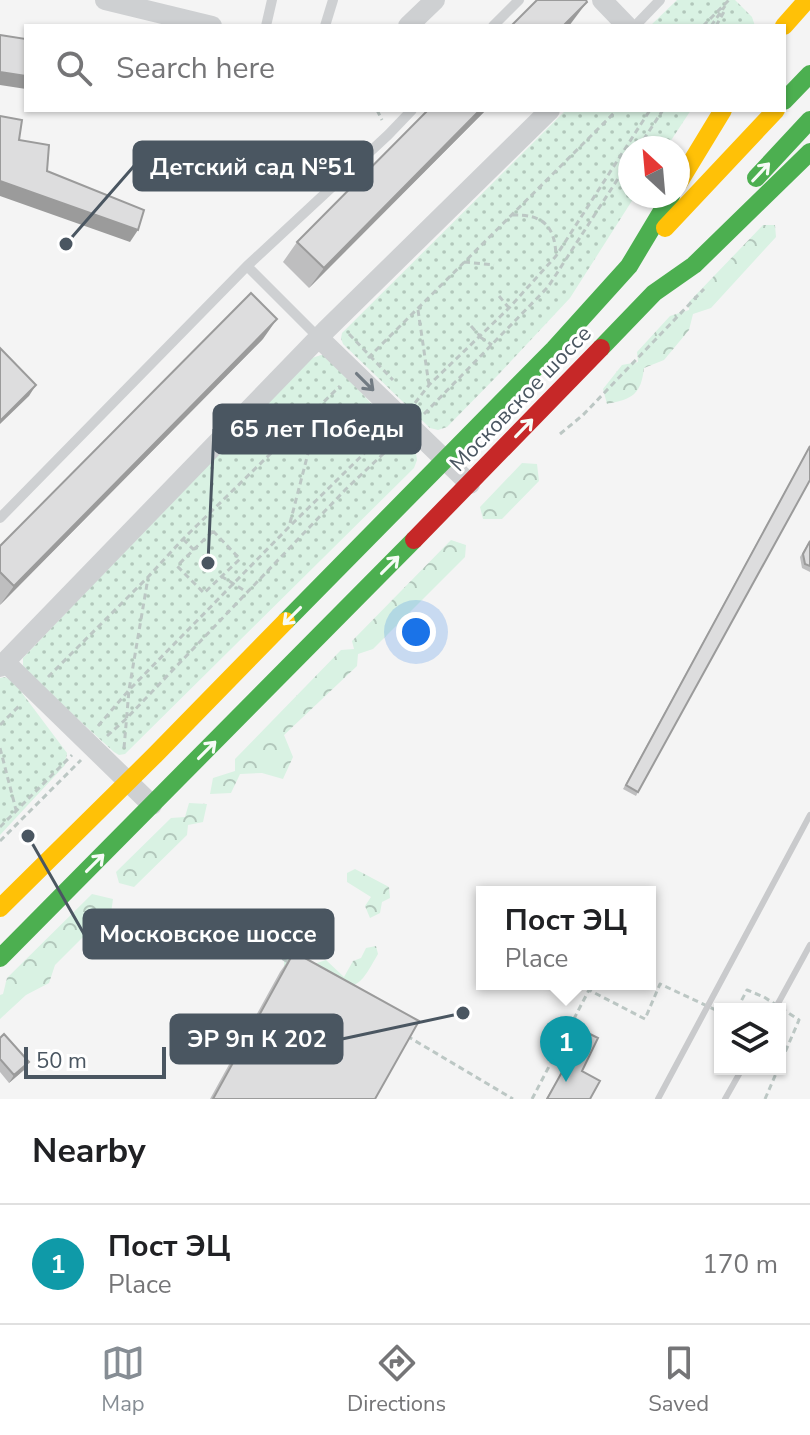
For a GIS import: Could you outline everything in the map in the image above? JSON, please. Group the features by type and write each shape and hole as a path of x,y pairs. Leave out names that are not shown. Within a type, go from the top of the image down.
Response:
{"main road":[{"path":"786,24 807,0"},
{"path":"786,99 810,74"},
{"path":"690,164 722,112"},
{"path":"629,266 774,112"},
{"path":"746,188 810,120"},
{"name":"Московское шоссе","path":"0,958 470,484 654,293 694,265 810,152"},
{"name":"Московское шоссе","path":"0,908 554,349 629,266 664,208"},
{"path":"654,293 681,256 724,211"}],"street":[{"path":"410,24 435,0"},
{"path":"602,0 625,24"},
{"path":"113,1 168,8 207,24"},
{"path":"152,805 2,662 336,320 548,112"},
{"path":"319,338 470,484"}],"lane":[{"path":"266,24 272,0"},
{"path":"326,24 333,0"},
{"path":"495,24 519,0"},
{"path":"637,24 660,0"},
{"path":"0,518 247,266 410,112"},
{"path":"247,266 319,338"}],"path":[{"path":"705,24 730,0"},
{"path":"715,24 730,0"},
{"path":"0,725 183,539 615,112"},
{"path":"0,825 76,752 126,719 346,489 405,423 429,385 509,308 556,256 649,112"},
{"path":"646,136 662,112"},
{"path":"0,841 89,743 129,690 289,527 492,345 548,287 618,179"},
{"path":"512,215 526,214 539,218 552,233 556,256"},
{"path":"464,262 494,265"},
{"path":"560,434 583,415 713,281"},
{"path":"499,296 509,308"},
{"path":"418,308 429,385"},
{"path":"336,320 397,384"},
{"path":"471,326 492,345"},
{"path":"289,527 320,406"},
{"path":"213,531 240,559 221,576 204,593 177,566 213,531"},
{"path":"183,539 194,550"},
{"path":"221,576 246,592"},
{"path":"123,752 129,690 148,577"},
{"path":"0,748 16,811"},
{"path":"274,953 299,969"},
{"path":"532,1099 589,990 645,1019 660,984 714,1009"},
{"path":"740,1003 747,990 773,1003"},
{"path":"786,1011 799,1020 786,1051"},
{"path":"407,1036 513,1099"},
{"path":"765,1099 776,1075"}],"green space":[{"path":"677,0 735,0 752,17 754,24 652,24"},
{"path":"564,112 690,112 674,136 618,136 618,208 627,208 570,298 447,427 438,430 430,428 343,344 342,333"},
{"path":"763,225 775,225 776,237 711,308 693,314 689,330 664,360 644,368 641,384 634,394 607,404 603,389 622,365 638,362 637,352 670,316 689,310 689,302"},
{"path":"327,355 416,453 414,468 125,754 119,755 26,672 23,658 306,360"},
{"path":"522,463 537,464 539,481 502,519 483,519 480,507"},
{"path":"451,540 466,545 465,557 373,649 358,654 357,666 284,735 293,757 283,779 262,773 240,774 231,793 210,794 213,778 235,771 235,759 341,650 354,649 352,641"},
{"path":"0,678 13,681 67,753 65,765 0,835"},
{"path":"189,803 207,804 203,822 188,825 187,835 134,887 119,883 116,872 171,818 185,817"},
{"path":"355,869 389,887 390,898 382,902 380,913 370,918 365,906 371,897 347,882 347,873"},
{"path":"92,894 113,899 110,920 89,931 55,965 49,983 26,995 0,1019 0,995 7,978"},
{"path":"376,946 378,954 363,978 353,985 325,993 284,969 284,959 297,953 314,964 326,960 344,977 353,961 361,958 366,948"}],"building":[{"path":"537,0 587,2 565,24 513,24"},
{"path":"0,35 24,39 24,76 0,72"},
{"path":"426,112 478,112 324,268 297,242"},
{"path":"0,116 22,120 19,140 49,145 47,171 144,210 138,230 0,181"},
{"path":"251,293 277,319 14,586 0,572 0,546"},
{"path":"0,348 36,385 0,421"},
{"path":"810,446 810,480 638,792 626,785"},
{"path":"810,541 810,566 805,564 803,554"},
{"path":"294,952 419,1021 375,1099 213,1099"},
{"path":"584,1031 598,1038 582,1071 600,1081 590,1099 547,1099 568,1063"},
{"path":"4,1034 29,1062 14,1075 0,1059 0,1038"}],"railway":[{"path":"658,1099 810,815"},
{"path":"778,1003 810,945"},
{"path":"725,1099 739,1075"}],"traffic: fast":[{"path":"786,99 810,74"},
{"path":"756,178 810,120"},
{"path":"601,348 654,293 694,265 810,152"},
{"path":"286,621 554,349 629,266 664,208"},
{"path":"0,958 414,540"}],"traffic: slow":[{"path":"786,24 807,0"},
{"path":"690,164 722,112"},
{"path":"665,228 774,112"},
{"path":"0,908 286,621"}],"traffic: jam":[{"path":"414,540 601,348"}],"place":[{"name":"Детский сад №51","path":"66,244"},
{"name":"65 лет Победы","path":"208,563"},
{"name":"Московское шоссе","path":"28,836"},
{"name":"ЭР 9п К 202","path":"463,1013"},
{"name":"Пост ЭЦ","path":"566,1082"}]}
